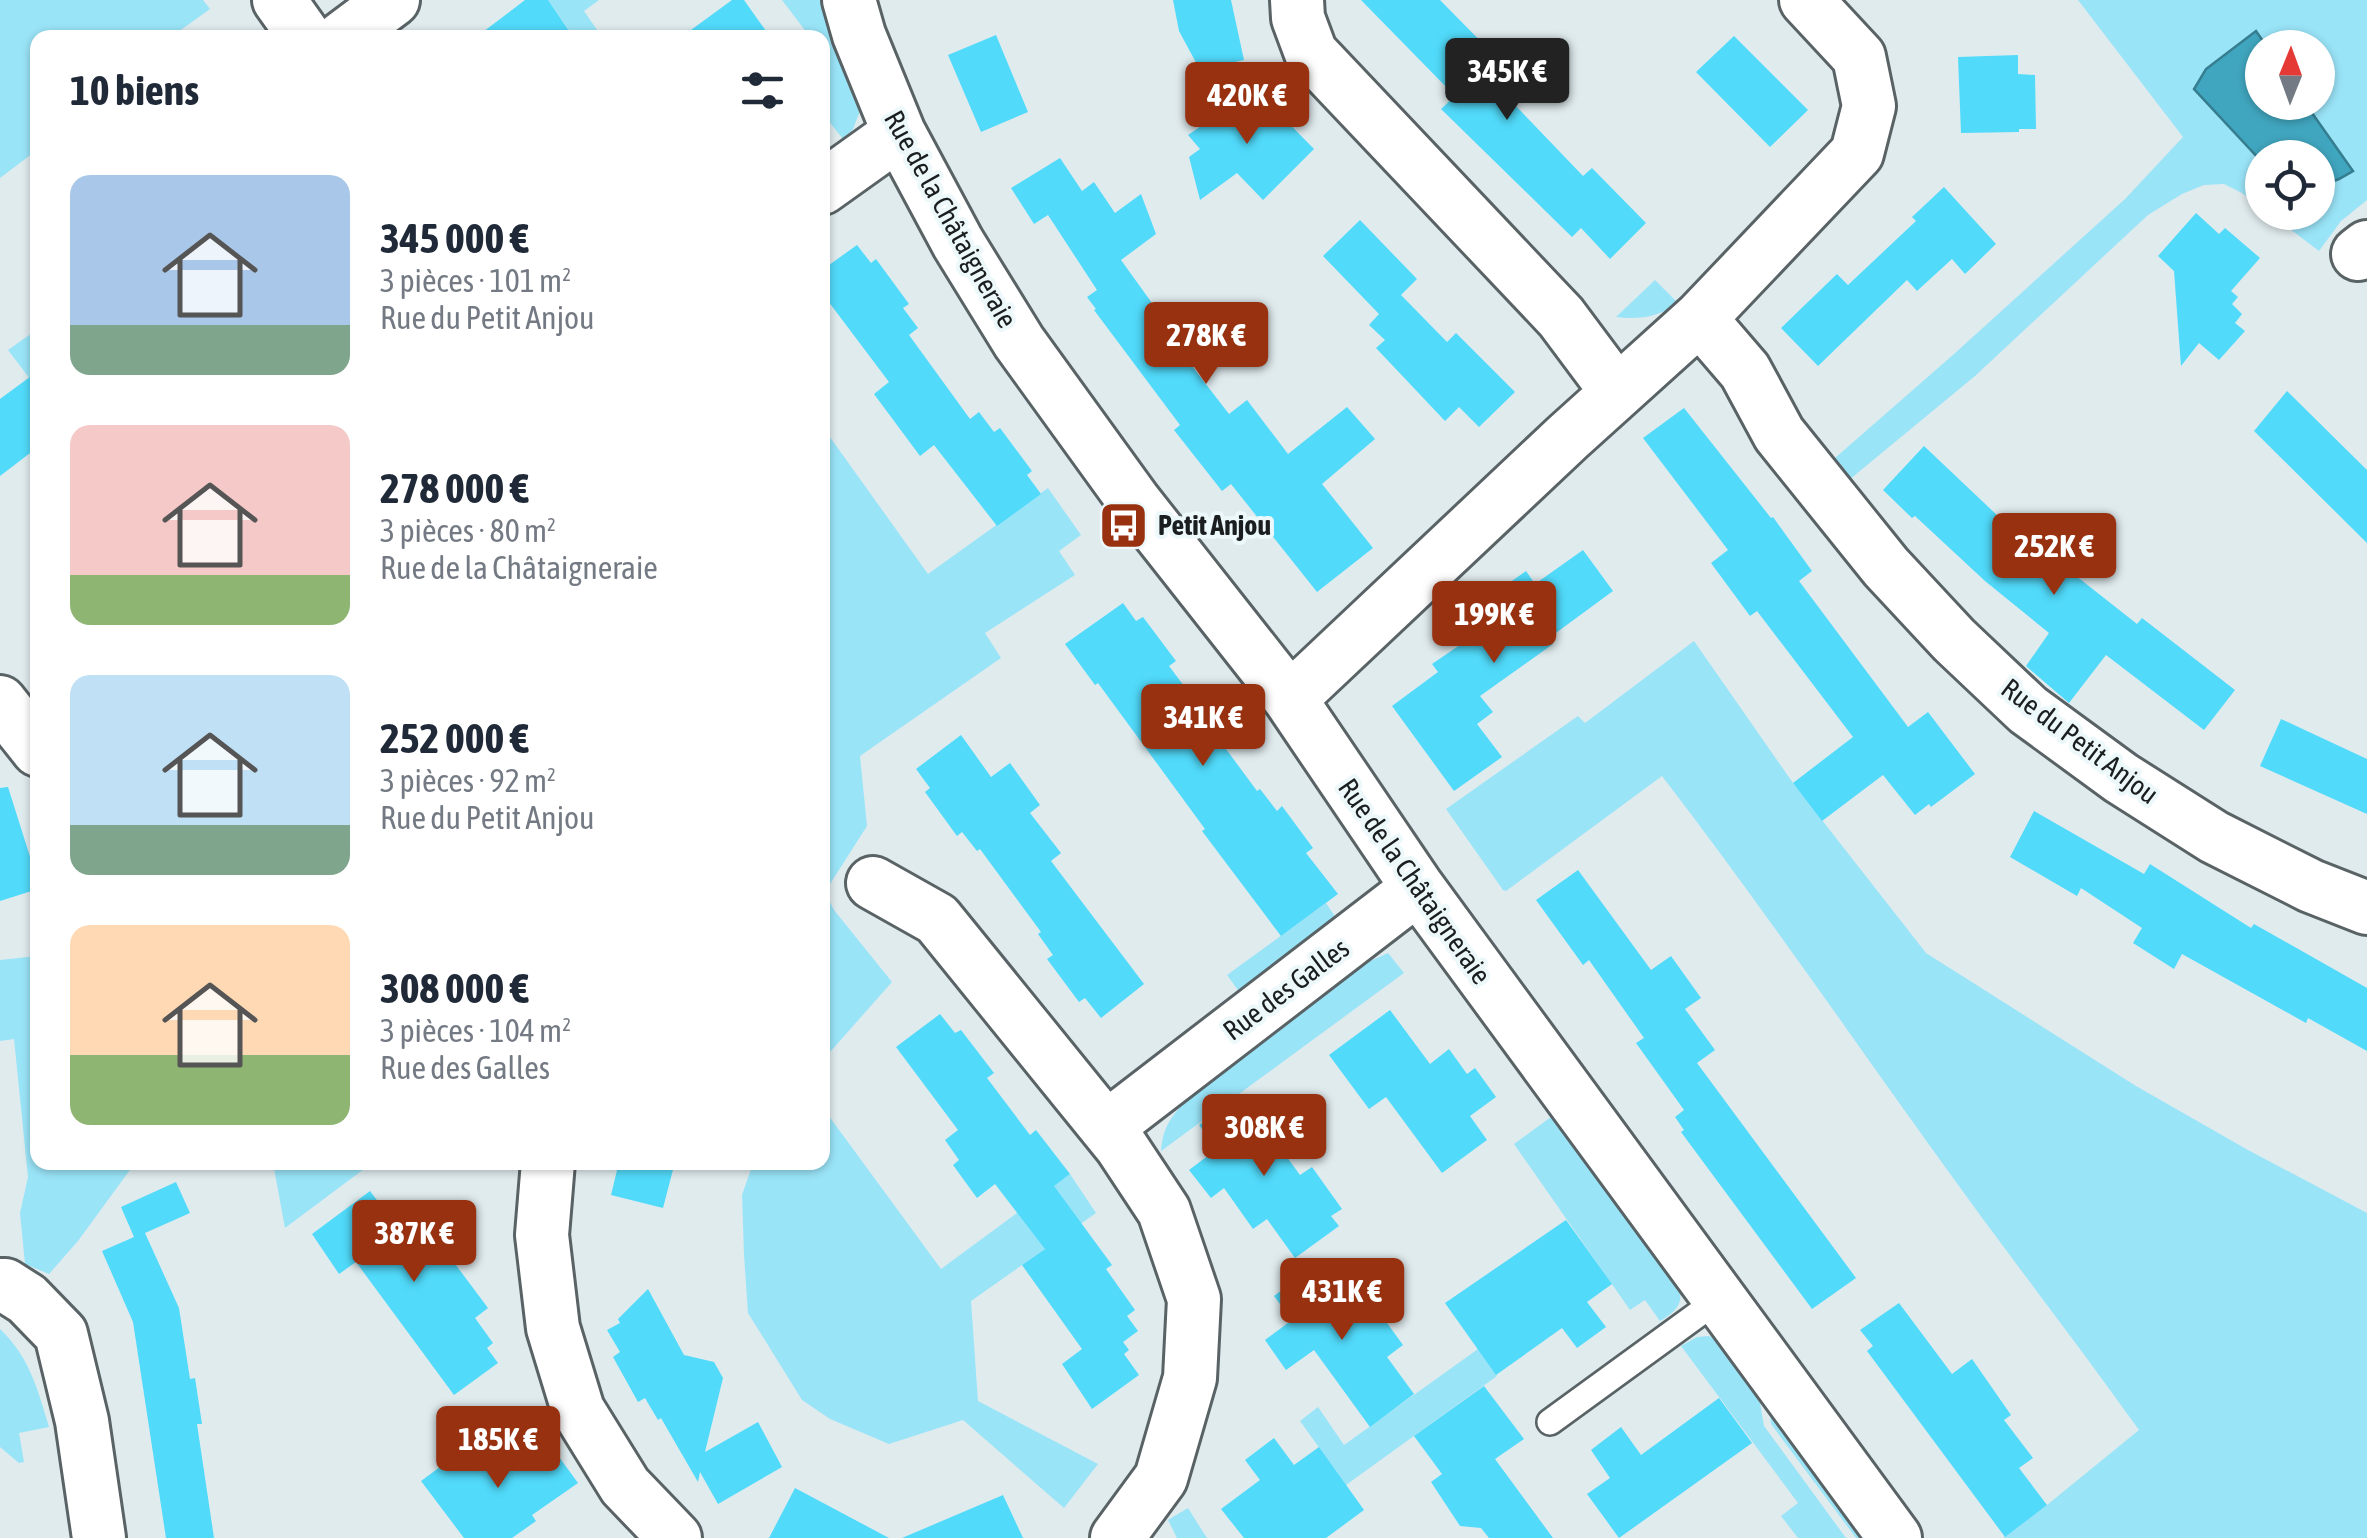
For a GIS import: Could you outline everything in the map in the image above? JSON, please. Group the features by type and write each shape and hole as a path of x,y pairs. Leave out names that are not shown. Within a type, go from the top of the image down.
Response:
{"street":[{"path":"280,0 301,30"},
{"path":"353,30 394,0"},
{"name":"Rue de la Châtaigneraie","path":"849,0 859,36 899,133 958,244 1019,342 1148,519 1290,699 1418,888 1895,1538"},
{"path":"1297,0 1298,18 1311,53 1561,316 1616,393"},
{"path":"1290,699 1701,317 1857,153 1869,106 1859,57 1806,0"},
{"path":"830,182 899,133"},
{"name":"Rue du Petit Anjou","path":"1701,317 1745,372 1779,434 1886,566 1954,640 2028,710 2121,778 2214,837 2312,886 2367,908"},
{"path":"0,702 30,740"},
{"path":"0,764 30,753"},
{"path":"873,883 937,919 1107,1127 1164,1211 1194,1298 1190,1378 1161,1478 1117,1538"},
{"name":"Rue des Galles","path":"1107,1127 1418,888"},
{"path":"547,1170 542,1236 552,1328 578,1410 625,1486 675,1538"},
{"path":"0,1284 27,1299 61,1334 82,1422 99,1538"}],"lane":[{"path":"1550,1422 1719,1299"}],"shaded area":[{"path":"0,0 203,0 210,9 181,30 30,30 30,155 0,178"},
{"path":"548,0 599,0 584,11 597,30 569,30"},
{"path":"782,0 821,0 860,111 853,129 843,139 830,123 830,30 805,30"},
{"path":"2078,0 2367,0 2367,200 2335,229 2335,140 2245,140 2245,195 2224,184 2204,185 2148,215 1975,376 1849,480 1835,458 2125,199 2183,137"},
{"path":"2245,39 2245,120 2317,120 2331,140 2245,140 2245,144 2194,89 2206,69"},
{"path":"2335,146 2353,171 2335,181"},
{"path":"2291,230 2334,230 2319,251"},
{"path":"1655,280 1678,303 1648,316 1616,317"},
{"path":"30,334 30,379 8,350"},
{"path":"830,437 928,574 1048,488 1081,535 1059,551 1075,575 985,633 1001,658 860,756 867,826 830,884"},
{"path":"1694,641 1793,783 1926,953 2136,1086 2367,1213 2367,1538 2003,1538 2139,1430 1662,776 1503,890 1446,809 1578,716 1585,723"},
{"path":"830,902 834,910 892,982 830,1052"},
{"path":"1326,903 1340,924 1243,997 1227,975"},
{"path":"1388,953 1404,973 1161,1151 1168,1124 1185,1101 1368,962"},
{"path":"30,957 30,1170 130,1170 49,1274 25,1264 20,1213 28,1177 14,1039 0,1041 0,960"},
{"path":"1551,1117 1680,1290 1676,1308 1660,1321 1645,1300 1630,1310 1514,1144"},
{"path":"830,1118 941,1269 1070,1174 1096,1213 971,1301 978,1401 1098,1464 1064,1508 963,1420 889,1444 830,1419 802,1400 748,1313 742,1195 751,1170 830,1170"},
{"path":"274,1170 363,1170 285,1228"},
{"path":"0,1329 25,1362 49,1427 19,1433 24,1462 19,1463 0,1447"},
{"path":"1708,1336 1715,1338 1759,1397 1764,1426 1846,1538 1798,1538 1781,1516 1798,1503 1681,1346"},
{"path":"1478,1349 1497,1376 1346,1485 1300,1421 1318,1407 1344,1445"},
{"path":"1769,1398 1873,1538 1856,1538 1771,1424"},
{"path":"1188,1508 1207,1538 1177,1538 1168,1520"}],"building":[{"path":"525,0 548,0 569,30 486,30"},
{"path":"732,0 744,0 765,30 691,30"},
{"path":"1173,0 1231,0 1244,60 1200,70 1179,31"},
{"path":"1361,0 1440,0 1524,91 1512,102 1583,176 1592,168 1646,223 1610,259 1581,228 1572,237 1441,109 1455,96"},
{"path":"996,35 1028,112 981,132 948,55"},
{"path":"1734,36 1808,110 1770,147 1696,72"},
{"path":"2018,55 2018,74 2035,75 2036,129 1961,133 1958,57"},
{"path":"1255,89 1314,149 1263,200 1237,173 1200,200 1189,157 1200,149 1188,135"},
{"path":"1060,158 1082,191 1094,182 1115,213 1141,194 1156,234 1121,260 1185,349 1181,352 1229,414 1247,400 1288,454 1347,407 1375,439 1322,484 1373,548 1317,592 1231,484 1222,491 1174,430 1180,425 1094,310 1087,297 1097,290 1048,215 1034,224 1011,188"},
{"path":"1944,187 1996,244 1965,274 1952,259 1917,291 1907,280 1818,366 1781,328 1837,274 1848,285 1916,221 1912,217"},
{"path":"2196,213 2219,234 2225,228 2260,258 2231,291 2238,297 2232,304 2242,314 2235,323 2245,331 2219,360 2199,343 2181,366 2174,271 2158,256"},
{"path":"1360,220 1417,279 1401,295 1447,342 1456,333 1515,392 1479,427 1459,407 1445,421 1376,348 1385,340 1369,325 1379,314 1323,256"},
{"path":"857,245 871,263 876,259 909,304 903,308 918,328 909,335 970,419 979,412 994,432 1000,428 1032,471 1027,475 1041,494 997,526 934,445 920,456 874,394 889,382 830,304 830,264"},
{"path":"30,377 30,453 0,476 0,399"},
{"path":"2287,391 2367,470 2367,543 2254,431"},
{"path":"1684,408 1812,571 1799,581 1908,727 1928,712 1975,774 1931,807 1929,804 1915,815 1883,775 1822,821 1793,783 1853,737 1757,611 1750,616 1711,563 1728,550 1643,438"},
{"path":"1924,446 2018,535 2023,529 2137,624 2142,618 2235,690 2204,730 2106,655 2069,703 2026,666 2049,633 1883,490"},
{"path":"1583,550 1613,591 1549,638 1553,644 1480,696 1493,712 1477,724 1502,757 1454,791 1392,706 1438,672 1432,664 1501,617 1488,598 1526,571 1535,584"},
{"path":"1123,603 1136,621 1143,617 1176,661 1169,666 1184,686 1181,688 1257,791 1260,789 1277,811 1282,806 1313,848 1306,853 1338,894 1281,936 1098,683 1095,685 1065,644"},
{"path":"2281,719 2367,759 2367,814 2260,766"},
{"path":"961,735 991,777 1010,763 1040,805 1030,813 1061,853 1051,861 1144,984 1101,1018 1085,998 1079,1002 1047,959 1053,955 1038,934 1041,932 980,849 977,851 962,832 957,836 925,792 930,788 916,769"},
{"path":"8,787 30,857 30,892 0,901 0,788"},
{"path":"2034,811 2144,874 2150,864 2251,928 2254,924 2367,988 2367,1051 2308,1018 2306,1023 2182,954 2174,969 2133,943 2142,928 2081,888 2077,896 2010,857"},
{"path":"1578,870 1651,970 1671,956 1701,998 1685,1009 1715,1050 1697,1063 1856,1278 1812,1309 1681,1132 1684,1130 1675,1117 1684,1110 1636,1043 1644,1038 1589,960 1583,965 1536,900"},
{"path":"1390,1010 1430,1064 1449,1049 1467,1074 1475,1068 1496,1097 1470,1116 1487,1140 1442,1173 1386,1097 1369,1109 1329,1055"},
{"path":"940,1014 955,1033 961,1030 994,1073 987,1078 1030,1135 1036,1130 1070,1174 1054,1186 1112,1265 1106,1269 1135,1310 1127,1316 1138,1331 1123,1342 1129,1350 1124,1354 1139,1375 1092,1409 1062,1364 1082,1349 1022,1265 1045,1249 995,1184 977,1198 953,1165 959,1160 945,1140 958,1130 896,1047"},
{"path":"1241,1094 1300,1175 1312,1167 1342,1209 1331,1216 1339,1226 1295,1258 1267,1219 1253,1229 1224,1188 1211,1198 1189,1170 1217,1149 1199,1125"},
{"path":"617,1170 673,1170 663,1208 611,1195"},
{"path":"176,1182 190,1213 145,1233 179,1308 190,1379 195,1378 202,1424 197,1424 214,1538 166,1538 133,1322 102,1251 134,1237 121,1207"},
{"path":"370,1191 388,1215 408,1201 488,1308 475,1318 493,1343 487,1348 498,1363 454,1395 356,1262 339,1274 312,1234"},
{"path":"1566,1220 1612,1284 1587,1302 1606,1327 1577,1348 1562,1328 1496,1375 1445,1303"},
{"path":"1318,1263 1349,1306 1366,1294 1403,1345 1387,1357 1414,1394 1370,1427 1314,1350 1286,1370 1265,1340 1292,1320 1274,1296"},
{"path":"648,1289 684,1355 714,1362 723,1378 705,1452 758,1422 782,1467 718,1504 700,1472 698,1482 661,1418 658,1420 645,1398 638,1402 613,1357 620,1352 607,1330 620,1323 618,1319"},
{"path":"1899,1303 1952,1374 1972,1359 2011,1415 2004,1420 2033,1458 2019,1468 2047,1505 2005,1537 1867,1351 1873,1346 1860,1330"},
{"path":"1484,1386 1524,1439 1495,1459 1553,1538 1489,1538 1481,1528 1460,1526 1431,1482 1442,1474 1414,1436"},
{"path":"1719,1398 1752,1443 1619,1538 1587,1494 1610,1478 1591,1450 1621,1427 1641,1455"},
{"path":"513,1438 533,1465 554,1450 578,1483 532,1515 536,1521 512,1538 464,1538 421,1481 456,1455 469,1471"},
{"path":"1274,1438 1294,1465 1319,1447 1364,1510 1326,1538 1244,1538 1221,1509 1260,1480 1245,1460"},
{"path":"795,1488 889,1538 769,1538"},
{"path":"1003,1495 1023,1538 902,1538"}],"place":[{"name":"Petit Anjou","path":"1123,525"}]}
